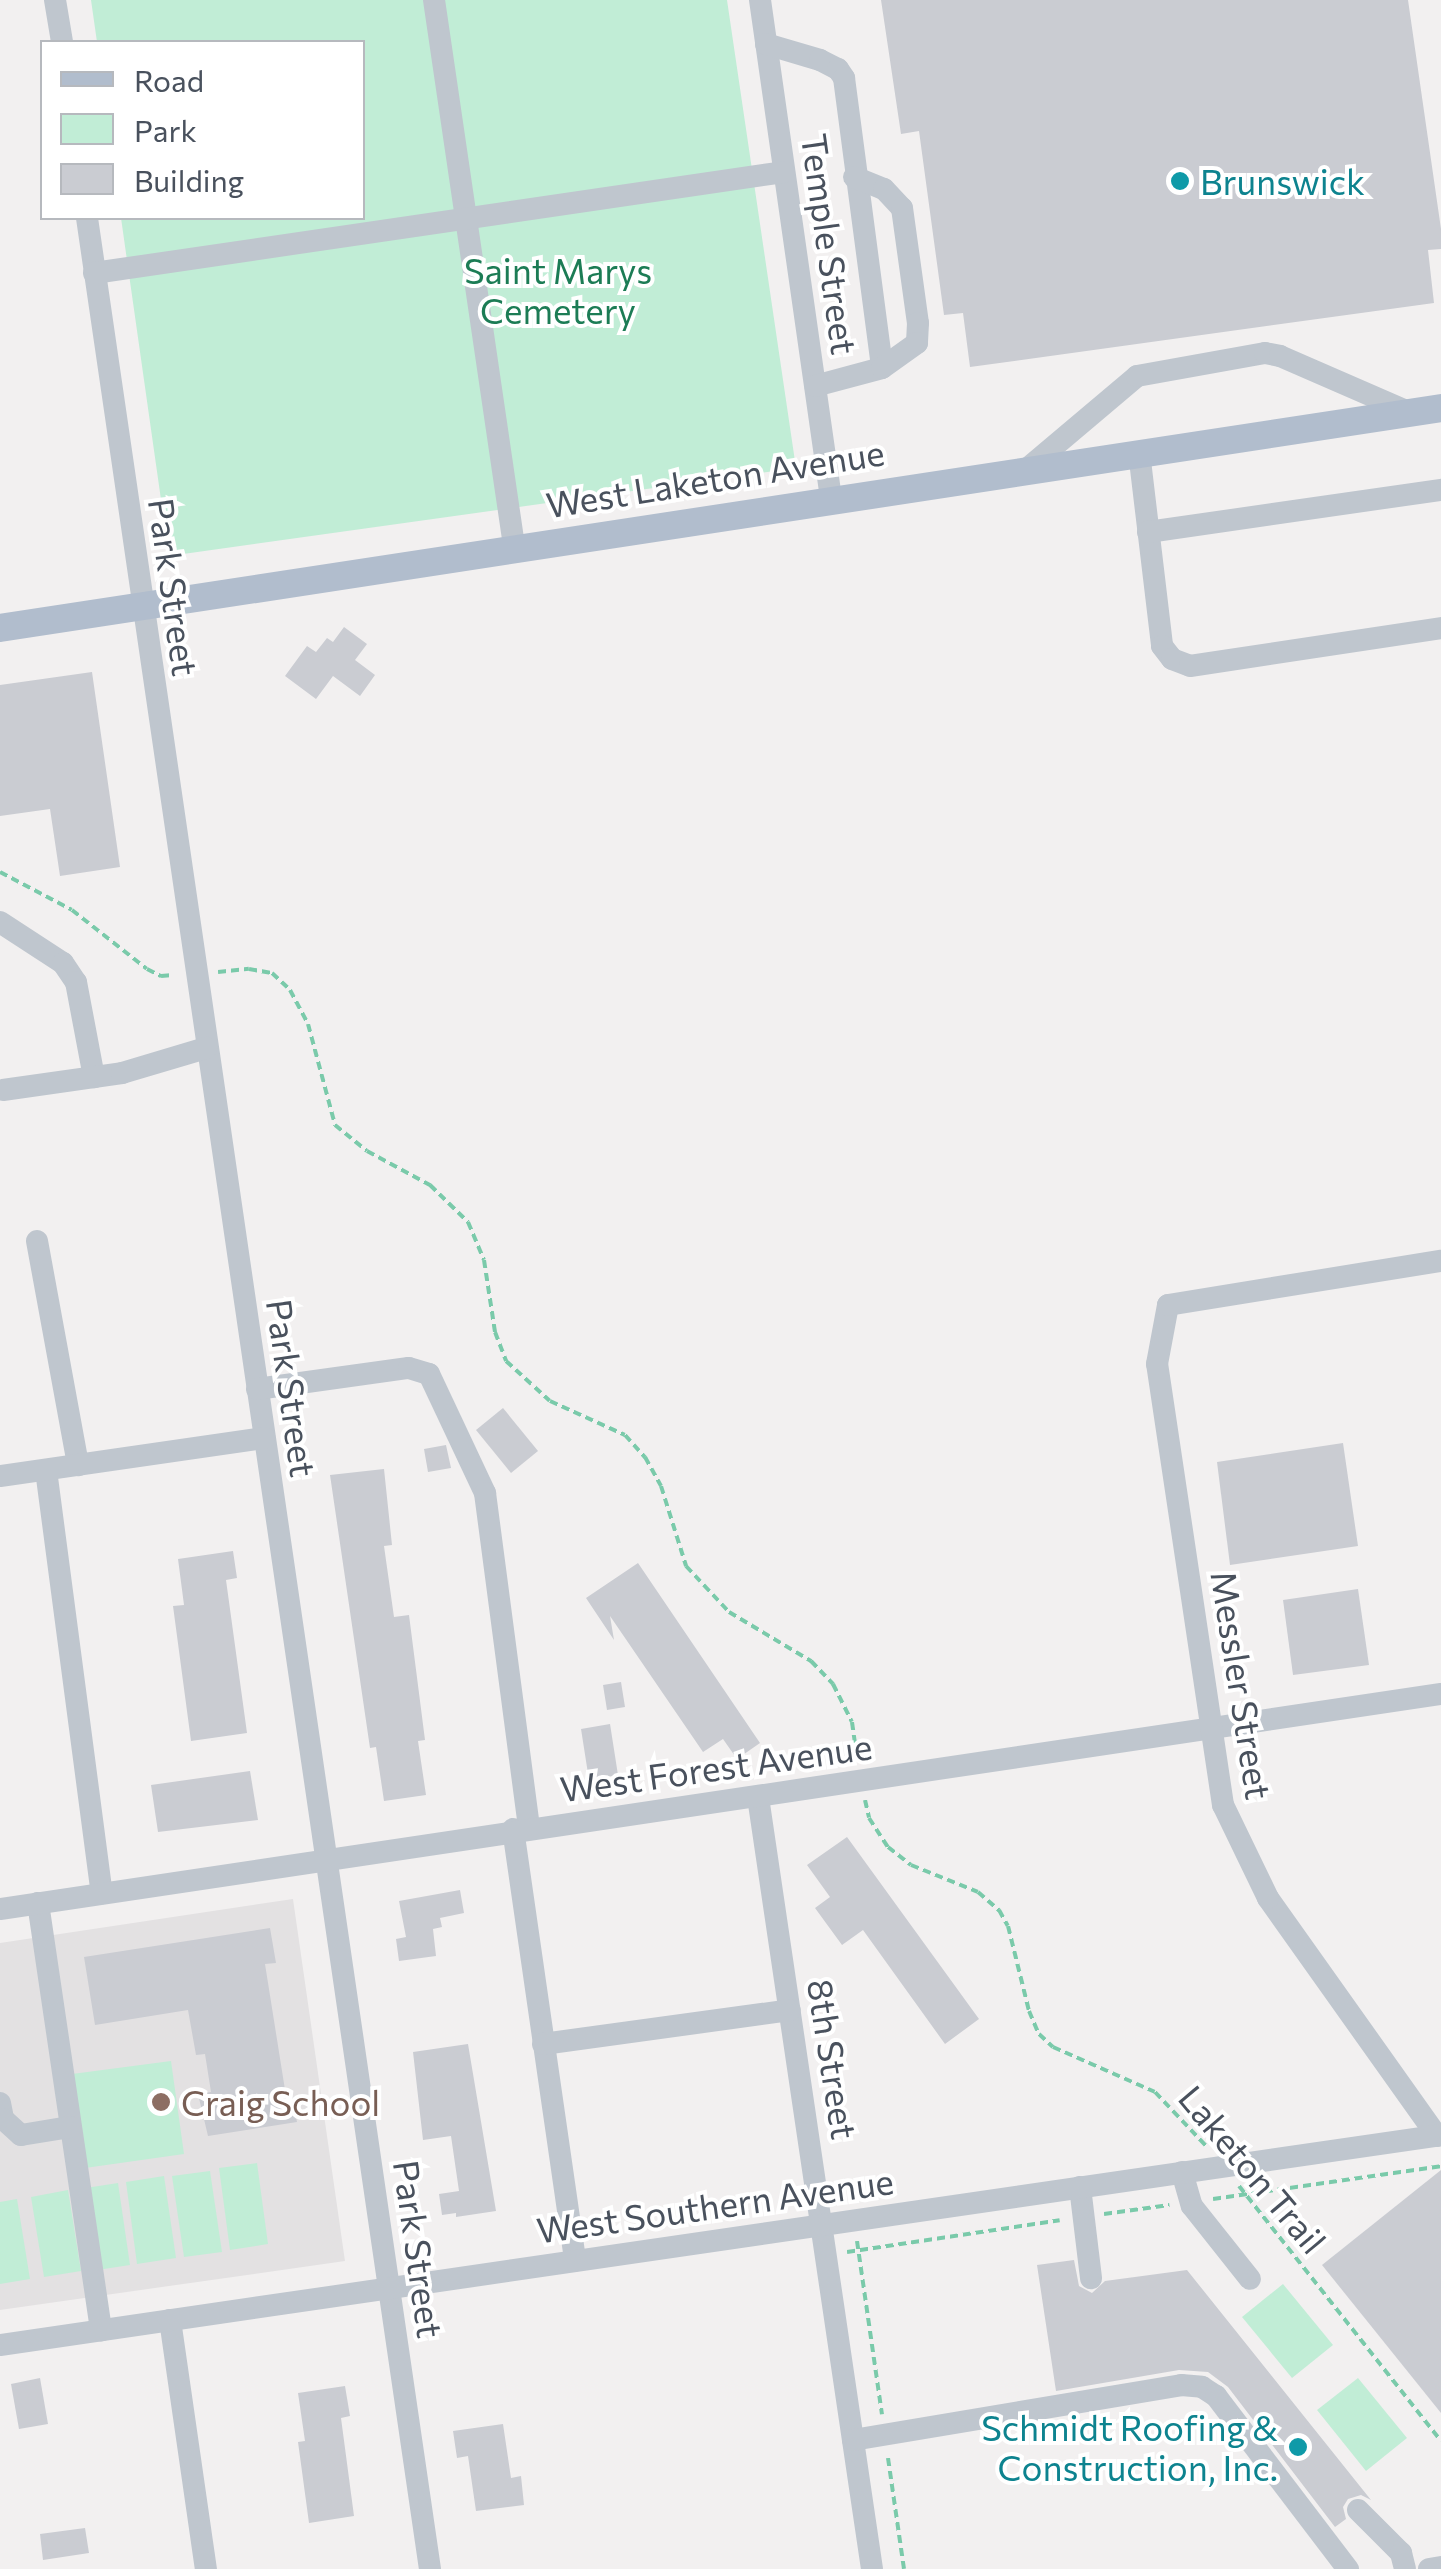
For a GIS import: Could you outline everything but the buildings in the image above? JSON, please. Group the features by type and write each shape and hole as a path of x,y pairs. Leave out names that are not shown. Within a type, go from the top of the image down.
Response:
{"main road":[{"name":"West Laketon Avenue","path":"0,628 514,546 1441,408"}],"street":[{"path":"56,0 62,40"},
{"path":"434,0 514,546"},
{"name":"Temple Street","path":"760,0 831,498"},
{"path":"766,44 838,69 844,78 882,368"},
{"path":"94,273 784,172"},
{"path":"815,386 882,368 917,343 902,208 884,189 854,177"},
{"name":"Park Street","path":"86,220 430,2569"},
{"path":"1027,469 1137,376 1246,356 1280,356 1409,412"},
{"path":"1138,452 1162,646 1172,658 1190,666 1441,628"},
{"path":"1148,532 1441,490"},
{"path":"0,922 64,964 76,982 94,1076"},
{"path":"3,1090 94,1076 206,1048"},
{"path":"37,1241 78,1465"},
{"name":"Messler Street","path":"1439,2135 1252,1868 1223,1805 1157,1364 1168,1306 1441,1261"},
{"path":"257,1389 409,1368 429,1374 485,1493 544,2044 575,2261"},
{"path":"0,1476 264,1438"},
{"path":"46,1470 102,1892"},
{"name":"West Forest Avenue","path":"0,1909 325,1857 861,1783 1441,1694"},
{"name":"8th Street","path":"758,1797 872,2569"},
{"path":"38,1903 101,2330"},
{"path":"544,2044 790,2010"},
{"path":"0,2103 3,2119 21,2135 70,2127"},
{"name":"West Southern Avenue","path":"0,2345 1439,2135"},
{"path":"1182,2172 1191,2202 1250,2279"},
{"path":"1080,2187 1091,2278"},
{"path":"170,2320 206,2569"},
{"path":"853,2440 1182,2385 1202,2387 1216,2396 1348,2569"},
{"path":"1358,2510 1401,2553 1404,2569"},
{"path":"1429,2569 1441,2567"}],"path":[{"name":"Laketon Trail","path":"0,872 72,910 160,976 249,969 272,973 290,990 308,1024 335,1124 367,1151 430,1185 468,1222 484,1260 495,1332 506,1361 550,1401 625,1435 645,1457 661,1486 686,1566 702,1587 729,1612 812,1661 833,1684 852,1722 869,1818 888,1847 911,1865 978,1892 998,1910 1012,1940 1028,2011 1039,2034 1054,2047 1155,2092 1186,2120 1441,2441"},
{"path":"826,2255 1441,2166"},
{"path":"854,2221 904,2569"}],"shaded area":[{"name":"Craig School","path":"293,1899 345,2261 0,2310 0,1943"}],"green space":[{"name":"Saint Marys Cemetery","path":"91,0 727,0 796,468 169,556 121,220 365,220 365,40 97,40"},
{"path":"171,2061 184,2154 85,2168 72,2074"},
{"path":"257,2163 268,2244 230,2250 219,2168"},
{"path":"210,2171 222,2252 184,2257 172,2176"},
{"path":"164,2176 176,2258 137,2264 126,2182"},
{"path":"118,2183 130,2265 91,2271 79,2189"},
{"path":"68,2190 81,2271 44,2277 31,2197"},
{"path":"17,2199 30,2279 0,2284 0,2202"},
{"path":"1283,2284 1333,2345 1292,2378 1242,2317"},
{"path":"1358,2378 1407,2438 1366,2471 1317,2410"}],"place":[{"name":"Brunswick","path":"1180,181"},
{"name":"Craig School","path":"161,2102"},
{"name":"Schmidt Roofing & Construction, Inc.","path":"1298,2447"}]}
